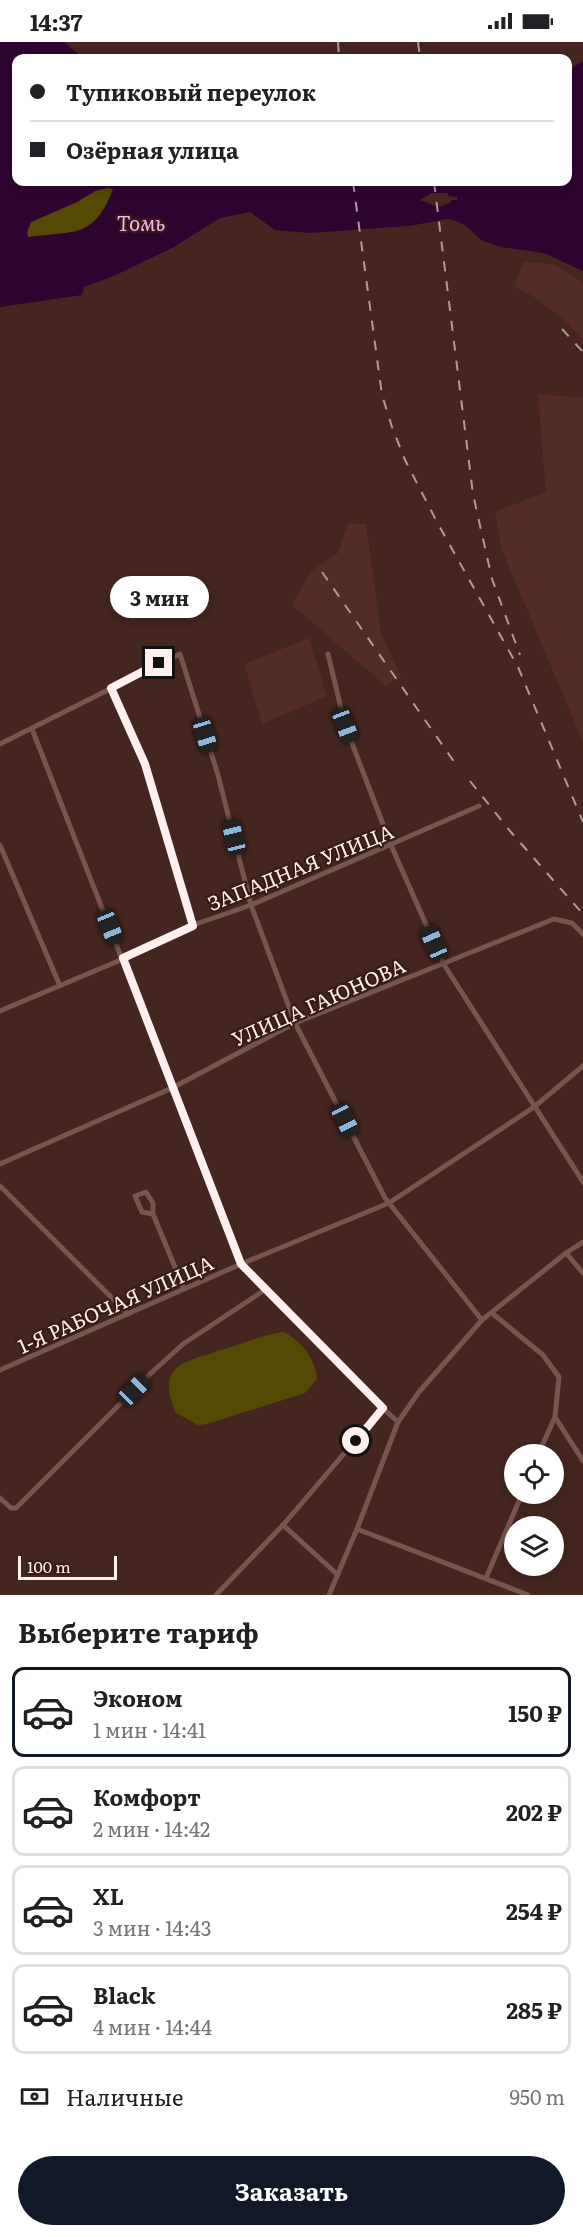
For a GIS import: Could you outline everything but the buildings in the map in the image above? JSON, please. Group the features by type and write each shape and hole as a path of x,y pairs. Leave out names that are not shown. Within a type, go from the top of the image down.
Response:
{"street":[{"path":"0,744 180,654 218,775 251,905 295,1023 389,1203 482,1320"},
{"path":"328,654 345,725 391,846 442,963 583,1182"},
{"path":"111,688 145,764 193,926"},
{"path":"32,729 241,1264 398,1422"},
{"name":"ЗАПАДНАЯ УЛИЦА","path":"0,1011 193,926 251,905 479,806"},
{"path":"0,846 60,986"},
{"name":"УЛИЦА ГАЮНОВА","path":"0,1164 172,1088 295,1023 442,963 554,919 572,923 583,934"},
{"name":"1-Я РАБОЧАЯ УЛИЦА","path":"0,1370 241,1264 389,1203 534,1107 583,1066"},
{"path":"0,1186 128,1314"},
{"path":"153,1214 184,1289"},
{"path":"329,1595 398,1422 419,1392 482,1320 583,1242"},
{"path":"566,1253 583,1273"},
{"path":"0,1498 11,1508 16,1508 183,1344 266,1289"},
{"path":"492,1313 543,1355 559,1377 555,1417 543,1444"},
{"path":"216,1595 283,1525 383,1408"},
{"path":"555,1417 583,1461"},
{"path":"486,1578 518,1504"},
{"path":"283,1525 338,1575"},
{"path":"357,1529 528,1595"}],"shaded area":[{"path":"113,189 98,218 89,226 80,230 28,238 27,233 31,222 77,202 95,191"},
{"path":"524,262 553,264 583,282 583,341 567,322 534,297 514,286"},
{"path":"538,394 583,398 583,742 501,548 495,512 546,492"},
{"path":"348,523 366,524 381,633 401,676 386,686 292,605 310,572 338,553"},
{"path":"309,638 327,696 262,724 244,664"},
{"path":"284,1332 302,1346 314,1364 317,1379 305,1393 207,1424 198,1425 176,1413 169,1385 171,1376 183,1363 258,1338"}],"water":[{"name":"Томь","path":"0,42 64,42 78,54 12,54 12,186 572,186 572,68 583,61 583,271 544,253 501,247 481,240 466,226 447,219 409,226 310,233 275,230 250,212 220,218 174,247 116,275 84,287 82,295 0,307","holes":["113,189 106,205 89,225 69,233 28,237 27,232 31,222 77,202 95,191","432,193 447,193 449,196 458,197 457,200 438,207 420,200"]}],"railway":[{"path":"338,42 339,54"},
{"path":"418,42 420,54"},
{"path":"354,186 382,395 392,427 405,460 437,522 518,667 583,822"},
{"path":"434,186 473,494 492,579 520,655"},
{"path":"562,329 583,352"},
{"path":"322,572 457,766"},
{"path":"470,781 510,831 583,914"}],"route":[{"path":"159,663 111,688 145,764 193,926 123,958 241,1264 383,1408 356,1441"}]}
